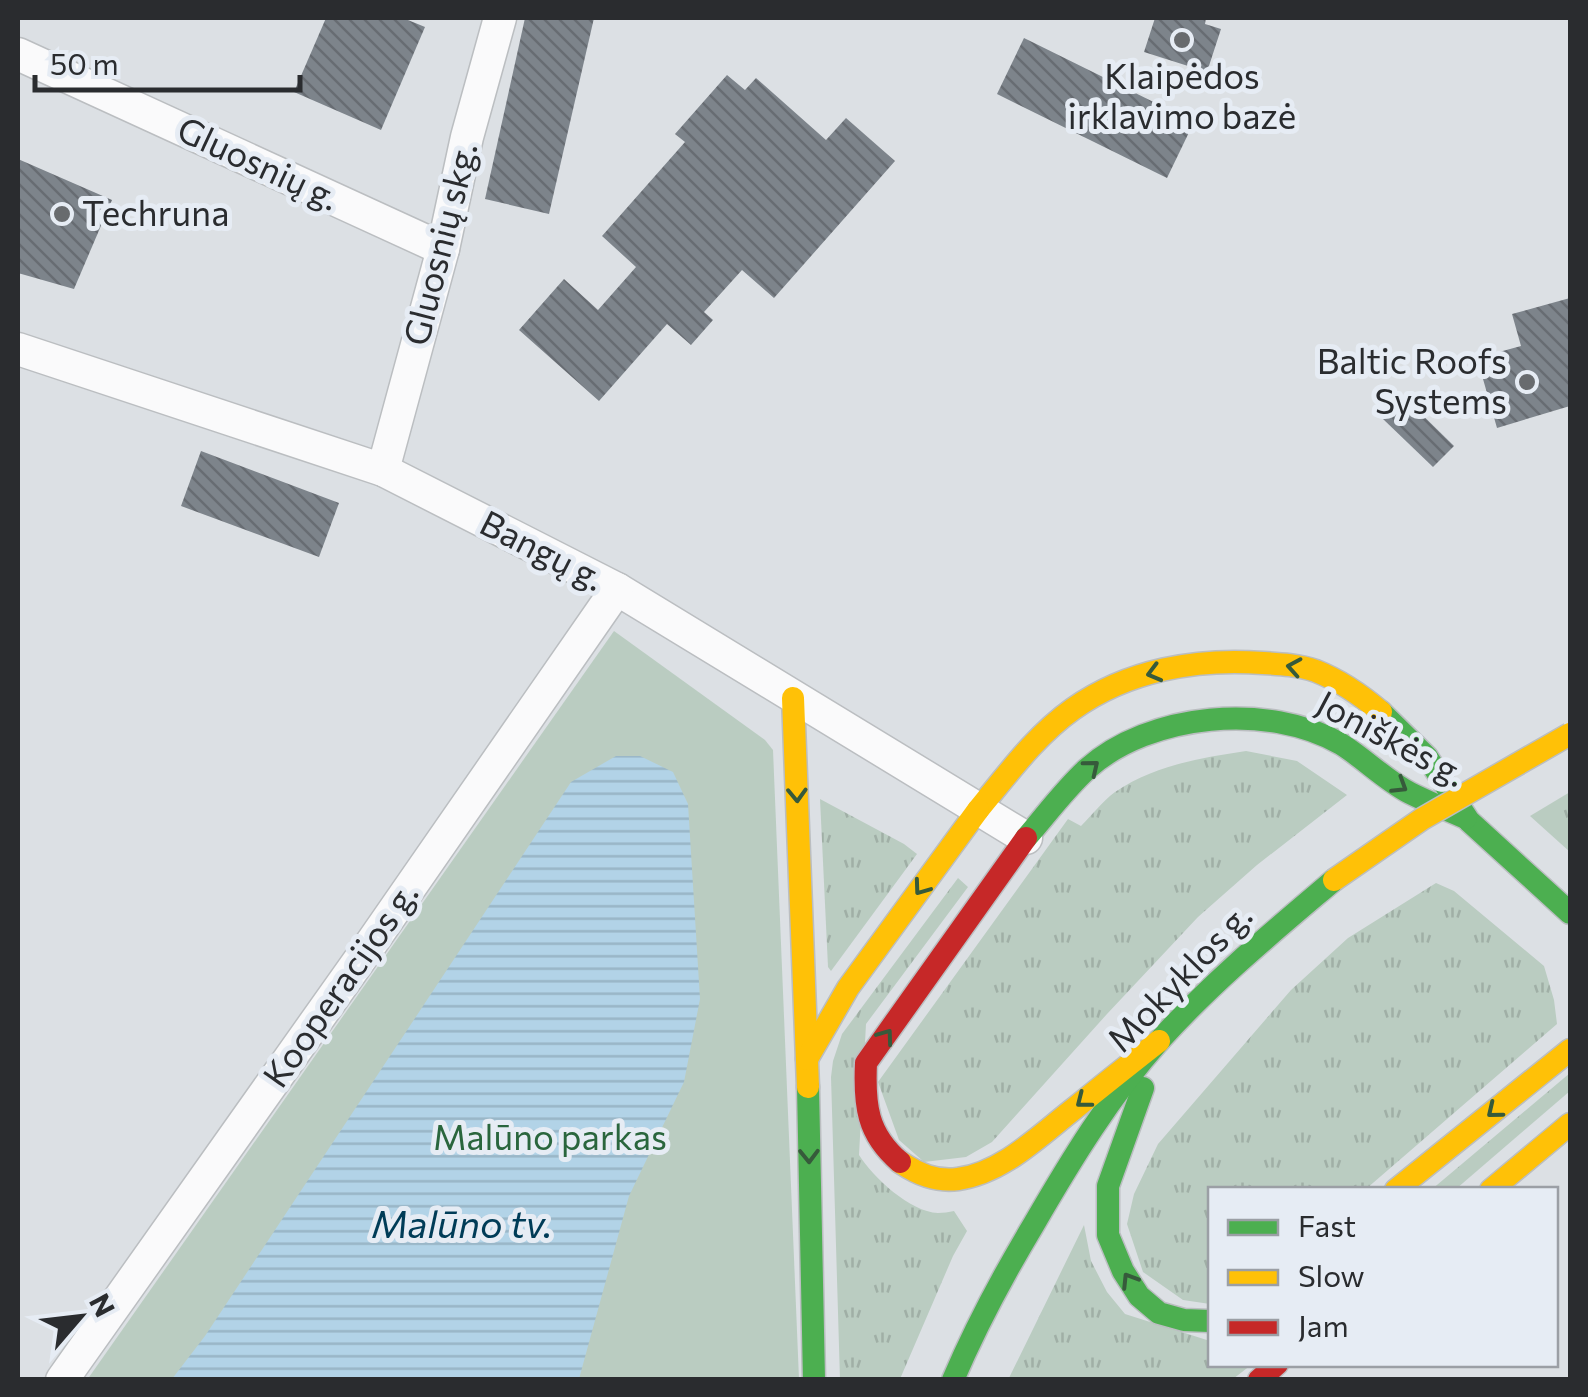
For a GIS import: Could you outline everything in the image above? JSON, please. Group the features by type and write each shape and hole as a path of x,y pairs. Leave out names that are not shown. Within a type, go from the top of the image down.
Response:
{"main road":[{"name":"Joniškės g.","path":"807,1059 848,988 978,810 1069,712 1102,690 1152,672 1199,662 1289,665 1319,672 1348,688 1412,739 1440,774 1466,818 1570,914"},
{"path":"793,698 814,1380"},
{"name":"Joniškės g.","path":"1159,1041 1008,1160 965,1178 939,1180 916,1173 888,1153 871,1127 864,1094 866,1063 1026,838 1088,768 1121,746 1199,720 1247,718 1298,726 1339,743 1408,792 1466,818"},
{"name":"Mokyklos g.","path":"954,1380 988,1304 1053,1190 1107,1108 1159,1041 1228,972 1334,880 1422,819 1570,734"},
{"path":"1159,1041 1108,1186 1108,1235 1131,1284 1159,1313 1208,1321"},
{"path":"1400,1187 1570,1050"},
{"path":"1495,1187 1570,1124"}],"street":[{"name":"Gluosnių skg.","path":"384,470 500,18"},
{"name":"Gluosnių g.","path":"18,54 443,249"},
{"name":"Bangų g.","path":"18,349 384,470 617,589 1026,838"},
{"name":"Kooperacijos g.","path":"62,1380 617,589"}],"green space":[{"name":"Malūno parkas","path":"614,631 765,740 773,750 799,1379 87,1380"},
{"path":"1246,751 1297,761 1347,795 1198,917 992,1142 966,1157 924,1162 899,1140 878,1082 1068,819 1081,826 1115,792 1162,769"},
{"path":"1570,792 1570,852 1530,816"},
{"path":"820,799 917,854 831,971 828,967"},
{"path":"958,878 968,887 866,1024 859,1155 904,1200 927,1211 954,1211 967,1231 900,1379 840,1380 833,1061 842,1034"},
{"path":"1436,883 1454,891 1544,966 1557,1024 1368,1187 1208,1187 1208,1304 1183,1300 1143,1272 1127,1224 1134,1194 1158,1144 1291,990 1348,938"},
{"path":"1570,1073 1570,1091 1458,1187 1435,1187"},
{"path":"1084,1225 1091,1261 1107,1292 1125,1314 1208,1340 1208,1367 1248,1367 1233,1379 1008,1380"}],"water":[{"name":"Malūno tv.","path":"616,756 640,756 673,772 688,804 700,999 684,1082 629,1196 579,1379 172,1379 205,1336 571,782"}],"building":[{"path":"326,18 403,18 425,27 381,130 294,92"},
{"path":"525,18 594,18 549,214 485,199"},
{"name":"Klaipėdos irklavimo bazė","path":"1155,18 1206,18 1205,24 1221,29 1207,72 1144,52"},
{"path":"1024,38 1194,122 1167,178 997,94"},
{"path":"727,75 745,90 756,78 826,140 846,118 895,161 774,298 742,270 704,312 713,320 691,345 667,324 599,401 519,330 564,279 598,310 636,267 602,236 685,142 675,134"},
{"name":"Techruna","path":"18,159 112,200 74,289 18,273"},
{"name":"Baltic Roofs Systems","path":"1570,298 1570,406 1497,428 1477,358 1521,346 1512,314"},
{"path":"1404,397 1454,446 1433,467 1383,419"},
{"path":"201,451 339,503 319,557 181,506"}],"traffic: fast":[{"path":"1381,712 1427,757 1469,821 1570,913"},
{"path":"1026,838 1079,777 1113,750 1176,725 1210,720 1280,722 1312,731 1341,744 1410,793 1466,818"},
{"path":"953,1380 1023,1243 1077,1152 1124,1084 1200,998 1334,880"},
{"path":"808,1087 814,1380"},
{"path":"1143,1088 1108,1186 1108,1235 1139,1296 1159,1313 1208,1321"}],"traffic: slow":[{"path":"978,810 1034,744 1073,709 1116,685 1164,669 1238,662 1303,667 1342,684 1381,712"},
{"path":"793,698 808,1087"},
{"path":"1334,880 1422,819 1570,734"},
{"path":"807,1059 848,988 978,810"},
{"path":"900,1162 942,1179 958,1179 990,1169 1034,1141 1159,1041"},
{"path":"1400,1187 1570,1050"},
{"path":"1495,1187 1570,1124"}],"traffic: jam":[{"path":"900,1162 880,1141 870,1118 866,1063 1026,838"},
{"path":"1259,1380 1274,1367"}],"place":[{"name":"Klaipėdos irklavimo bazė","path":"1182,40"},
{"name":"Techruna","path":"62,214"},
{"name":"Baltic Roofs Systems","path":"1527,382"}]}
